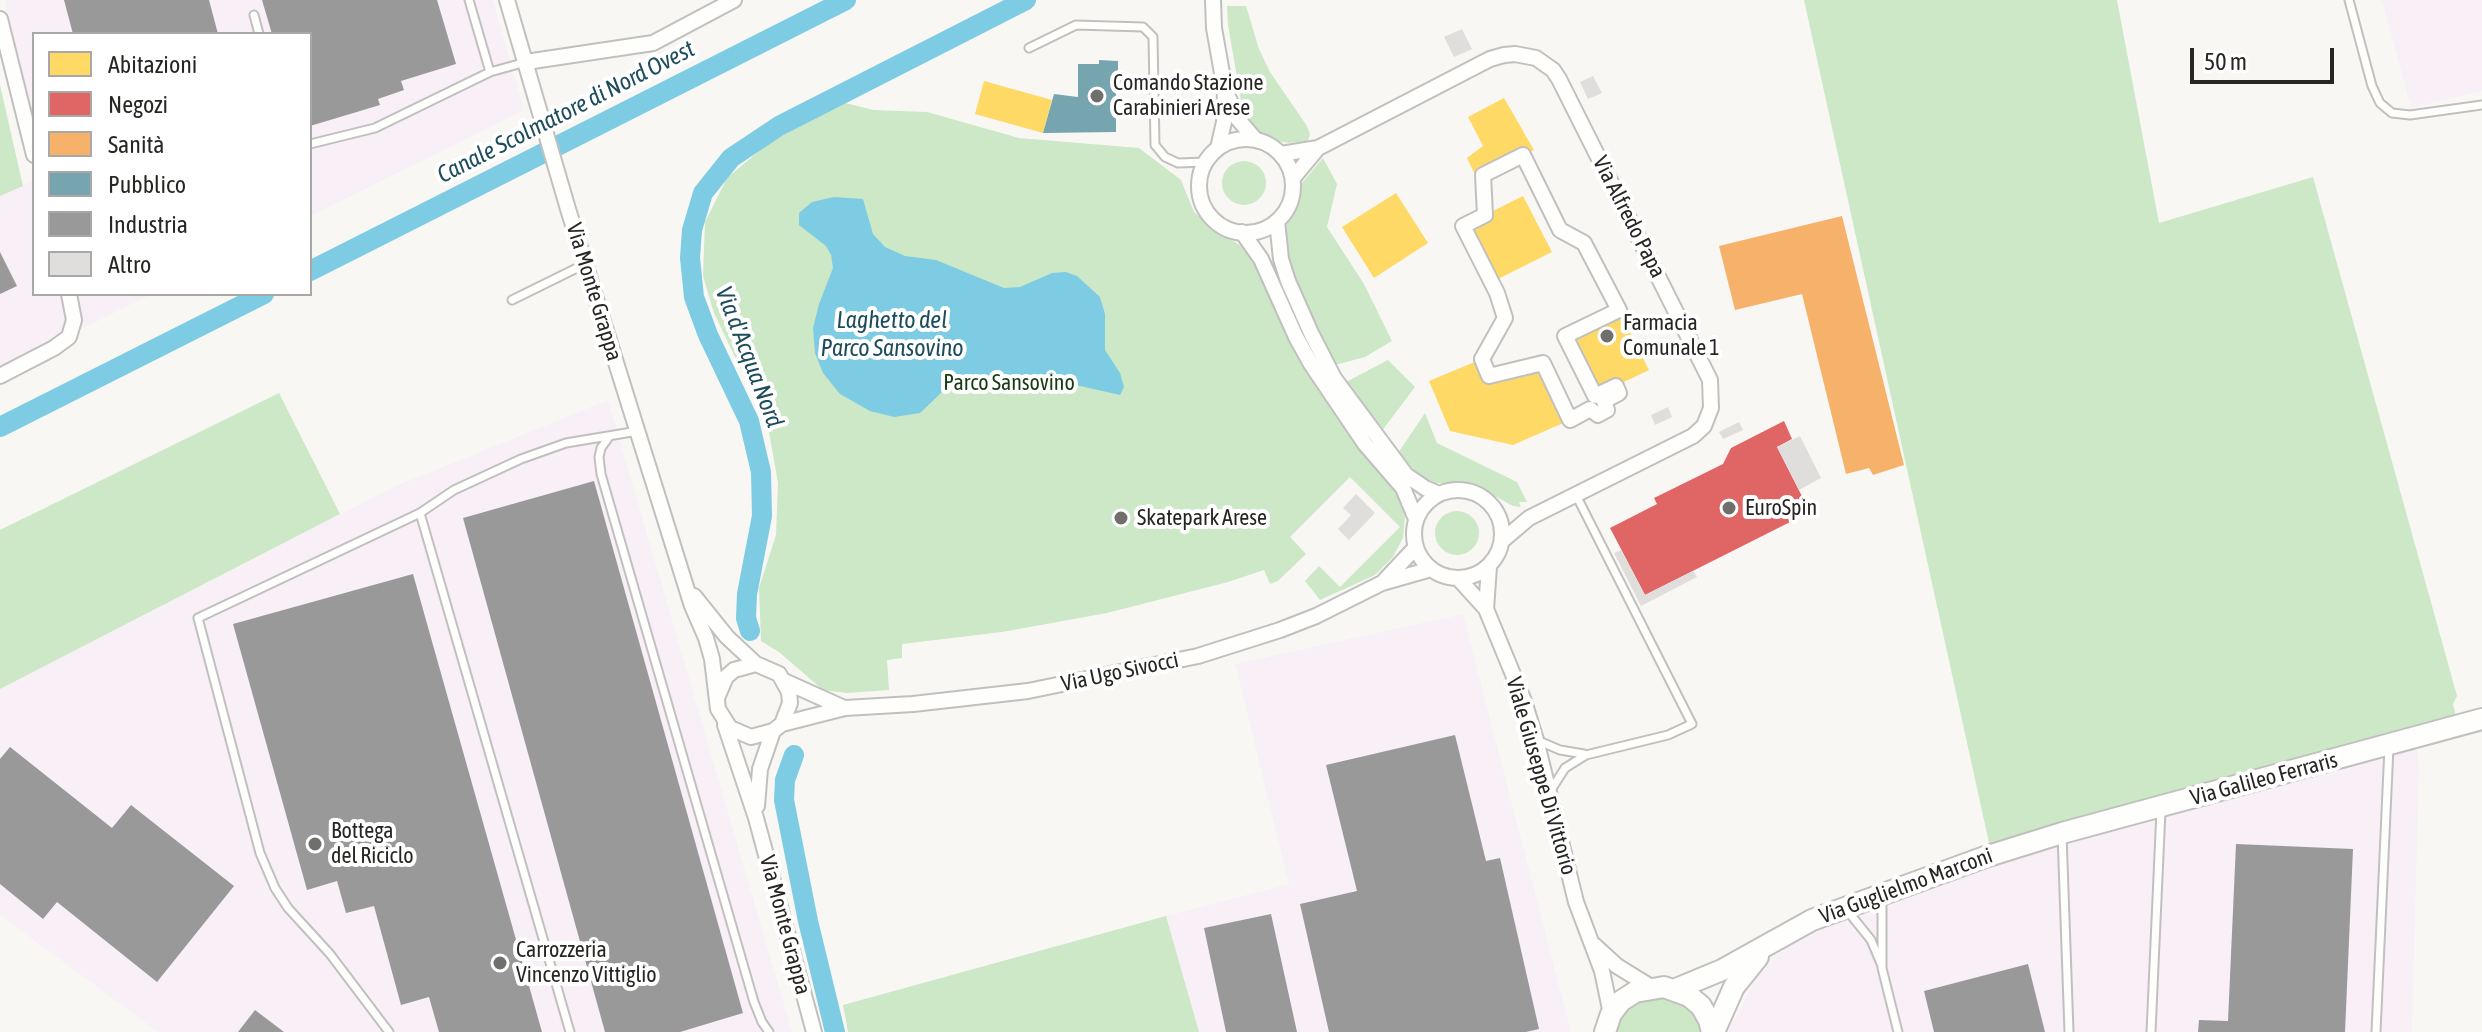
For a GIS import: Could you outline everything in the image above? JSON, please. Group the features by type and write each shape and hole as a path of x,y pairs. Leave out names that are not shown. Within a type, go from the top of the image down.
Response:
{"street":[{"name":"Via Monte Grappa","path":"507,0 562,192 712,659 717,698"},
{"path":"526,62 653,43 734,0"},
{"path":"1213,0 1214,28 1225,90 1224,122 1218,148 1206,162 1199,184 1204,207 1220,224 1242,232 1266,228 1277,221 1290,201 1293,178 1281,154 1269,144 1255,139 1242,139 1218,148"},
{"path":"0,19 32,147"},
{"name":"Via Alfredo Papa","path":"1281,154 1318,148 1490,59 1504,55 1536,58 1553,70 1559,79 1710,380 1712,393 1709,416 1693,436 1529,518 1502,541"},
{"path":"1225,90 1237,118 1255,139"},
{"name":"Via Alfredo Papa","path":"1293,178 1318,148"},
{"path":"1523,155 1560,230 1584,243 1619,310 1565,336 1595,396 1616,386 1619,393 1604,401 1607,410 1598,415 1590,409 1570,420 1543,363 1489,376 1482,359 1505,318 1497,293 1463,226 1485,215 1483,175 1523,155"},
{"path":"1277,221 1281,259 1288,281 1334,378 1406,475 1439,494"},
{"path":"1242,232 1261,259 1311,364 1347,419 1403,488 1416,519"},
{"path":"0,376 69,337 74,320 69,296"},
{"path":"1498,513 1502,541 1496,558 1479,573 1448,577 1431,569 1416,547 1416,519 1429,501 1439,494 1467,490 1480,495 1498,513 1529,518"},
{"name":"Via Ugo Sivocci","path":"1382,583 1416,547"},
{"name":"Viale Giuseppe Di Vittorio","path":"1486,609 1489,567"},
{"name":"Via Ugo Sivocci","path":"777,727 816,713 845,708 1028,691 1198,656 1292,626 1382,583 1431,569"},
{"name":"Viale Giuseppe Di Vittorio","path":"1458,578 1486,609 1524,701 1576,902 1602,971 1608,1023"},
{"name":"Via Monte Grappa","path":"685,582 711,619 756,664"},
{"path":"756,664 772,669 784,681 790,703 777,727 751,737 740,734 723,720 717,698 726,677 734,670 756,664"},
{"name":"Via Ugo Sivocci","path":"784,681 845,708"},
{"name":"Via Galileo Ferraris","path":"2054,835 2482,719"},
{"name":"Via Monte Grappa","path":"723,720 756,818 814,1032"},
{"name":"Via Monte Grappa","path":"756,818 760,769 777,727"},
{"name":"Via Guglielmo Marconi","path":"1676,989 1722,970 1812,920 1843,907 2054,835"},
{"name":"Viale Giuseppe Di Vittorio","path":"1591,943 1617,966 1651,987"},
{"name":"Via Guglielmo Marconi","path":"1713,1032 1734,987 1749,965 1770,944"},
{"path":"1608,1023 1621,1001 1635,992 1651,987 1676,989 1701,1006 1713,1032"}],"lane":[{"path":"469,0 490,72"},
{"path":"2349,0 2372,86 2380,103 2392,113 2410,115 2482,105"},
{"path":"254,15 258,32"},
{"path":"1029,48 1076,25 1143,27 1153,37 1155,145 1165,157 1178,163 1206,162"},
{"path":"312,144 375,128 490,72 526,62"},
{"path":"512,300 585,264"},
{"path":"389,1032 275,888 260,853 198,618 420,513 454,490 521,459 566,443 638,431"},
{"path":"611,435 601,448 601,474 754,1002 769,1032"},
{"path":"1550,792 1565,768 1586,755 1668,735 1692,724 1576,495"},
{"path":"420,513 570,1032"},
{"path":"1536,740 1560,750 1586,755"},
{"path":"2376,1032 2389,745"},
{"path":"2151,1032 2161,807"},
{"path":"2054,835 2069,1032"},
{"path":"1882,893 1882,968"},
{"path":"1843,907 1871,940 1882,968 1898,1032"}],"shaded area":[{"path":"5,0 493,0 524,110 312,215 312,32 32,32 32,118"},
{"path":"2382,0 2482,0 2482,91 2411,108"},
{"path":"32,181 32,296 148,296 0,369 0,196"},
{"path":"608,400 792,1032 158,1032 0,915 0,689 396,486"},
{"path":"1463,614 1571,1032 1199,1032 1166,916 1289,884 1235,664"},
{"path":"2417,749 2412,1032 1728,1032 1764,963 1806,935 1856,910 2062,845"}],"green space":[{"path":"1804,0 2117,0 2159,223 2313,177 2457,696 2453,704 2457,720 1991,852"},
{"path":"1227,6 1246,6 1259,49 1270,72 1307,126 1310,134 1308,141 1277,141 1260,132 1252,123 1242,106"},
{"path":"0,85 23,186 0,196"},
{"name":"Parco Sansovino","path":"845,103 874,110 927,112 1019,138 1139,148 1181,180 1194,212 1212,228 1246,249 1265,278 1291,340 1316,387 1401,499 1405,517 1403,538 1393,557 1375,575 1320,600 1305,581 1319,566 1340,587 1400,527 1350,477 1290,537 1306,554 1278,581 1270,584 1264,570 1107,613 1002,632 902,644 902,658 887,660 889,690 847,693 823,690 779,652 761,641 759,588 776,535 778,483 768,426 714,313 703,276 705,222 727,178 770,142"},
{"path":"1323,158 1337,184 1327,227 1364,284 1392,341 1365,357 1335,365 1315,328 1288,262 1285,237 1301,184"},
{"path":"1244,161 1260,167 1266,183 1260,199 1244,205 1228,199 1222,183 1228,167"},
{"path":"1388,360 1415,387 1381,432 1346,382"},
{"path":"279,393 340,514 0,689 0,530"},
{"path":"1425,413 1437,443 1517,482 1527,502 1519,502 1521,507 1513,506 1471,483 1435,483 1418,474 1398,453"},
{"path":"1457,511 1473,517 1479,533 1473,549 1457,555 1441,549 1435,533 1441,517"},
{"path":"1166,916 1199,1032 848,1032 843,1005"},
{"path":"1668,996 1682,1002 1694,1013 1702,1032 1615,1032 1617,1022 1626,1009 1638,1000"}],"water":[{"name":"Laghetto del Parco Sansovino","path":"834,197 863,199 873,234 885,247 905,256 936,260 1004,288 1020,287 1052,273 1066,272 1077,276 1100,297 1105,314 1105,350 1120,373 1124,387 1120,395 1067,383 1039,393 956,387 942,392 920,413 894,417 870,411 840,394 823,373 815,353 813,328 833,268 831,255 826,246 799,225 799,213 812,202"}],"building: Abitazioni":[{"path":"984,81 1052,100 1043,133 975,114"},
{"path":"1504,98 1534,150 1477,179 1467,158 1483,146 1468,117"},
{"path":"1396,193 1428,243 1374,278 1342,227"},
{"path":"1523,196 1552,252 1498,279 1469,223"},
{"path":"1619,310 1649,370 1595,396 1565,336"},
{"path":"1482,359 1489,376 1538,365 1570,420 1513,445 1450,431 1429,381"}],"building: Negozi":[{"name":"EuroSpin","path":"1784,421 1792,439 1777,447 1810,512 1645,595 1610,528 1657,504 1654,498 1723,464 1731,448"}],"building: Sanità":[{"path":"1842,216 1904,465 1873,475 1869,468 1846,474 1802,294 1735,310 1719,246"}],"building: Pubblico":[{"name":"Comando Stazione Carabinieri Arese","path":"1099,60 1118,61 1118,76 1122,76 1122,88 1116,88 1116,132 1043,133 1054,94 1078,97 1078,64 1099,64"}],"building: Industria":[{"path":"64,0 209,0 217,32 72,32"},
{"path":"262,0 437,0 456,64 401,81 404,90 378,99 380,105 312,125 312,32 271,32"},
{"path":"0,252 17,286 0,294"},
{"path":"594,481 743,1013 680,1032 605,1032 463,518"},
{"path":"413,574 542,1032 439,1032 429,997 401,1005 374,906 346,913 337,881 307,890 233,624"},
{"path":"1455,735 1486,861 1500,858 1539,1029 1526,1032 1329,1032 1300,904 1357,891 1326,765"},
{"path":"10,747 112,828 131,805 234,886 157,982 57,902 43,919 0,884 0,759"},
{"path":"2236,844 2353,849 2345,1032 2198,1032 2199,1020 2228,1021"},
{"path":"1271,914 1297,1032 1226,1032 1204,928"},
{"path":"2028,964 2045,1032 1934,1032 1924,991"},
{"path":"255,1010 284,1032 238,1032"}],"building: Altro":[{"path":"1462,29 1472,49 1454,57 1444,37"},
{"path":"1593,76 1602,93 1588,99 1580,82"},
{"path":"1668,407 1672,417 1655,425 1651,415"},
{"path":"1739,422 1743,430 1723,439 1719,432"},
{"path":"1800,436 1821,478 1799,490 1777,447"},
{"path":"1356,494 1375,513 1349,540 1338,529 1351,515 1343,508"},
{"path":"1621,550 1645,595 1693,571 1697,577 1641,606 1614,553"}],"waterway":[{"name":"Canale Scolmatore di Nord Ovest","path":"312,270 846,0"},
{"name":"Via d'Acqua Nord","path":"750,631 746,618 747,594 762,516 761,472 749,421 708,335 694,297 690,258 692,230 703,193 731,158 779,126 1026,0"},
{"name":"Canale Scolmatore di Nord Ovest","path":"0,427 260,296"},
{"name":"Via d'Acqua Nord","path":"794,755 785,780 784,800 808,921 835,1032"}],"place":[{"name":"Comando Stazione Carabinieri Arese","path":"1097,96"},
{"name":"Farmacia Comunale 1","path":"1607,336"},
{"name":"EuroSpin","path":"1729,508"},
{"name":"Skatepark Arese","path":"1121,518"},
{"name":"Bottega del Riciclo","path":"315,844"},
{"name":"Carrozzeria Vincenzo Vittiglio","path":"500,963"}]}
